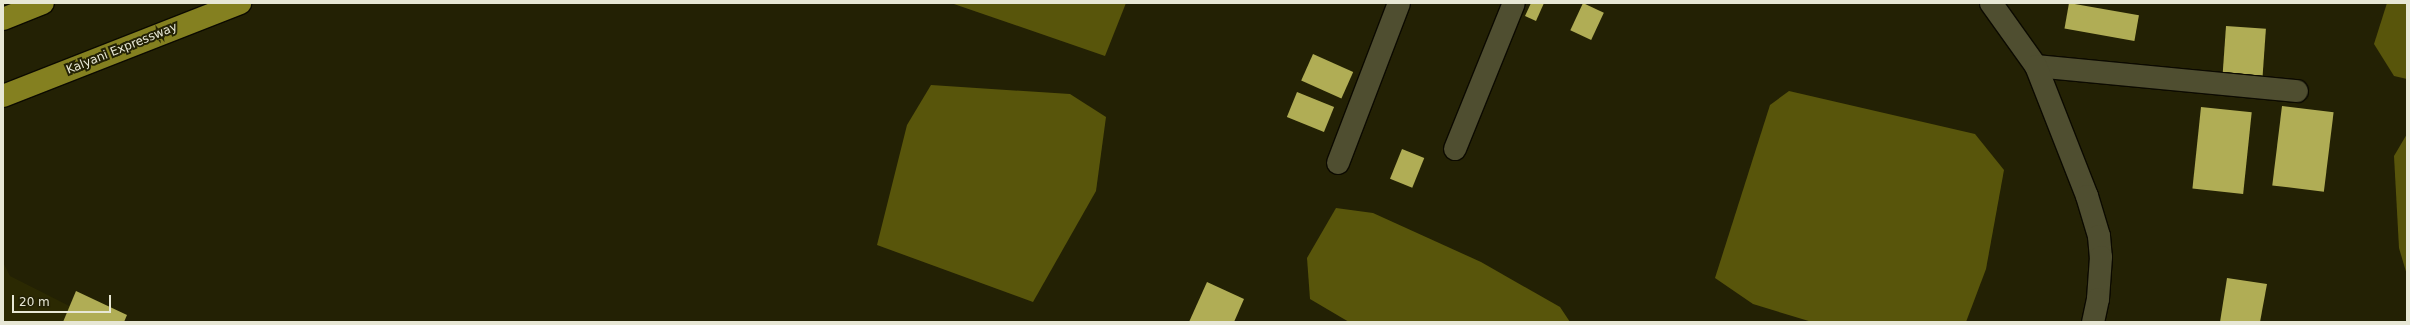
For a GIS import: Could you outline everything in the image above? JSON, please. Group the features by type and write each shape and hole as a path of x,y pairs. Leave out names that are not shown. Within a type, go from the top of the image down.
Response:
{"highway":[{"path":"3,19 43,3"},
{"name":"Kalyani Expressway","path":"3,96 240,3"}],"street":[{"path":"1338,163 1399,3"},
{"path":"1455,149 1514,3"},
{"path":"1996,4 2036,66 2099,236 2100,276 2093,322"},
{"path":"2036,66 2297,91"}],"shaded area":[{"path":"951,3 1126,3 1105,56"},
{"path":"2387,3 2407,3 2407,79 2394,76 2374,44"},
{"path":"931,85 1070,94 1106,117 1096,191 1033,302 877,245 907,125"},
{"path":"1789,91 1975,134 2004,170 1986,269 1966,322 1812,322 1753,304 1715,278 1770,105"},
{"path":"2407,134 2407,275 2399,248 2394,156"},
{"path":"1336,208 1373,213 1481,262 1560,307 1570,322 1349,322 1310,299 1307,258"},
{"path":"3,262 10,276 101,322 3,322"}],"building":[{"path":"1531,3 1544,3 1536,21 1525,16"},
{"path":"1583,3 1604,13 1591,40 1570,30"},
{"path":"2069,3 2139,15 2134,41 2064,29"},
{"path":"2226,26 2266,29 2262,79 2223,76"},
{"path":"1313,54 1353,72 1341,98 1301,80"},
{"path":"1297,92 1334,107 1324,132 1287,117"},
{"path":"2282,106 2334,112 2324,192 2272,185"},
{"path":"2201,107 2252,112 2243,194 2192,189"},
{"path":"1402,149 1424,158 1412,188 1390,179"},
{"path":"2227,278 2267,284 2260,322 2220,322"},
{"path":"1207,282 1244,299 1234,322 1189,322"},
{"path":"76,291 127,315 124,322 63,322"}]}
